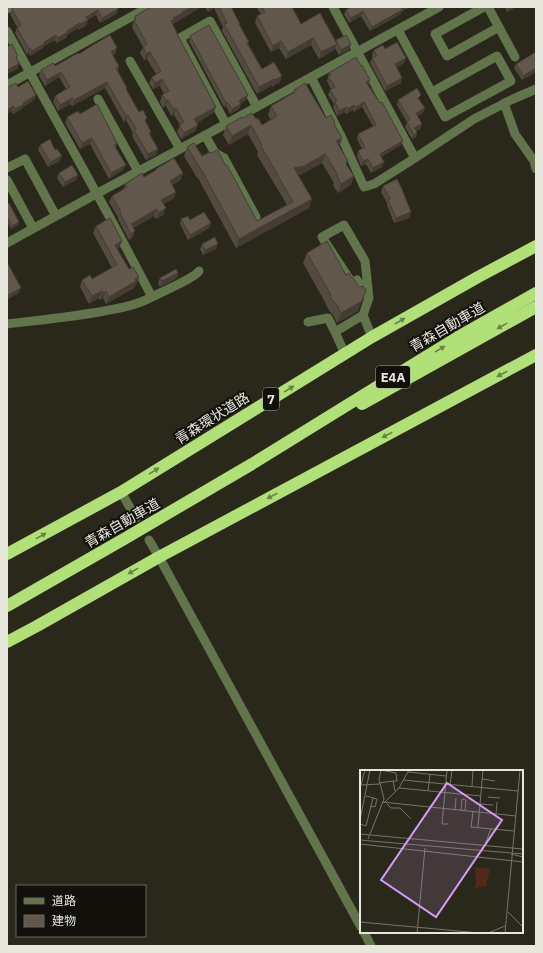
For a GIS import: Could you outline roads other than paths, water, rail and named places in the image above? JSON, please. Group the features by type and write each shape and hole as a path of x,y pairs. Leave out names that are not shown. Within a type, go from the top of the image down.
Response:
{"highway":[{"name":"青森環状道路","path":"7,554 121,492 372,337 536,246"},
{"name":"青森自動車道","path":"7,606 252,464 458,337 536,293"},
{"name":"青森自動車道","path":"252,464 387,391 536,307"},
{"path":"7,642 159,557 536,355"}],"street":[{"path":"7,85 150,7"},
{"path":"333,7 415,158"},
{"path":"7,243 439,7"},
{"path":"484,7 435,34 447,56 499,27"},
{"path":"488,7 516,57"},
{"path":"226,124 180,38 210,21 257,107"},
{"path":"398,30 445,117 511,81 497,56 432,92"},
{"path":"7,31 152,297"},
{"path":"130,61 180,149"},
{"path":"311,77 342,138 364,187 374,184 474,119 512,98 536,89"},
{"path":"98,99 138,171"},
{"path":"504,103 515,134 534,161 536,169"},
{"path":"205,135 215,154 224,158 256,217"},
{"path":"7,168 24,159 56,216"},
{"path":"7,180 33,228"},
{"path":"368,298 357,280 352,283 322,237 344,225 365,261 368,298 363,315 372,337"},
{"path":"7,324 78,316 130,306 144,301 191,278 199,271"},
{"path":"335,332 363,315"},
{"path":"308,322 328,318 345,354"},
{"path":"121,492 136,518"},
{"path":"149,540 360,925"},
{"path":"364,933 371,946"}]}
